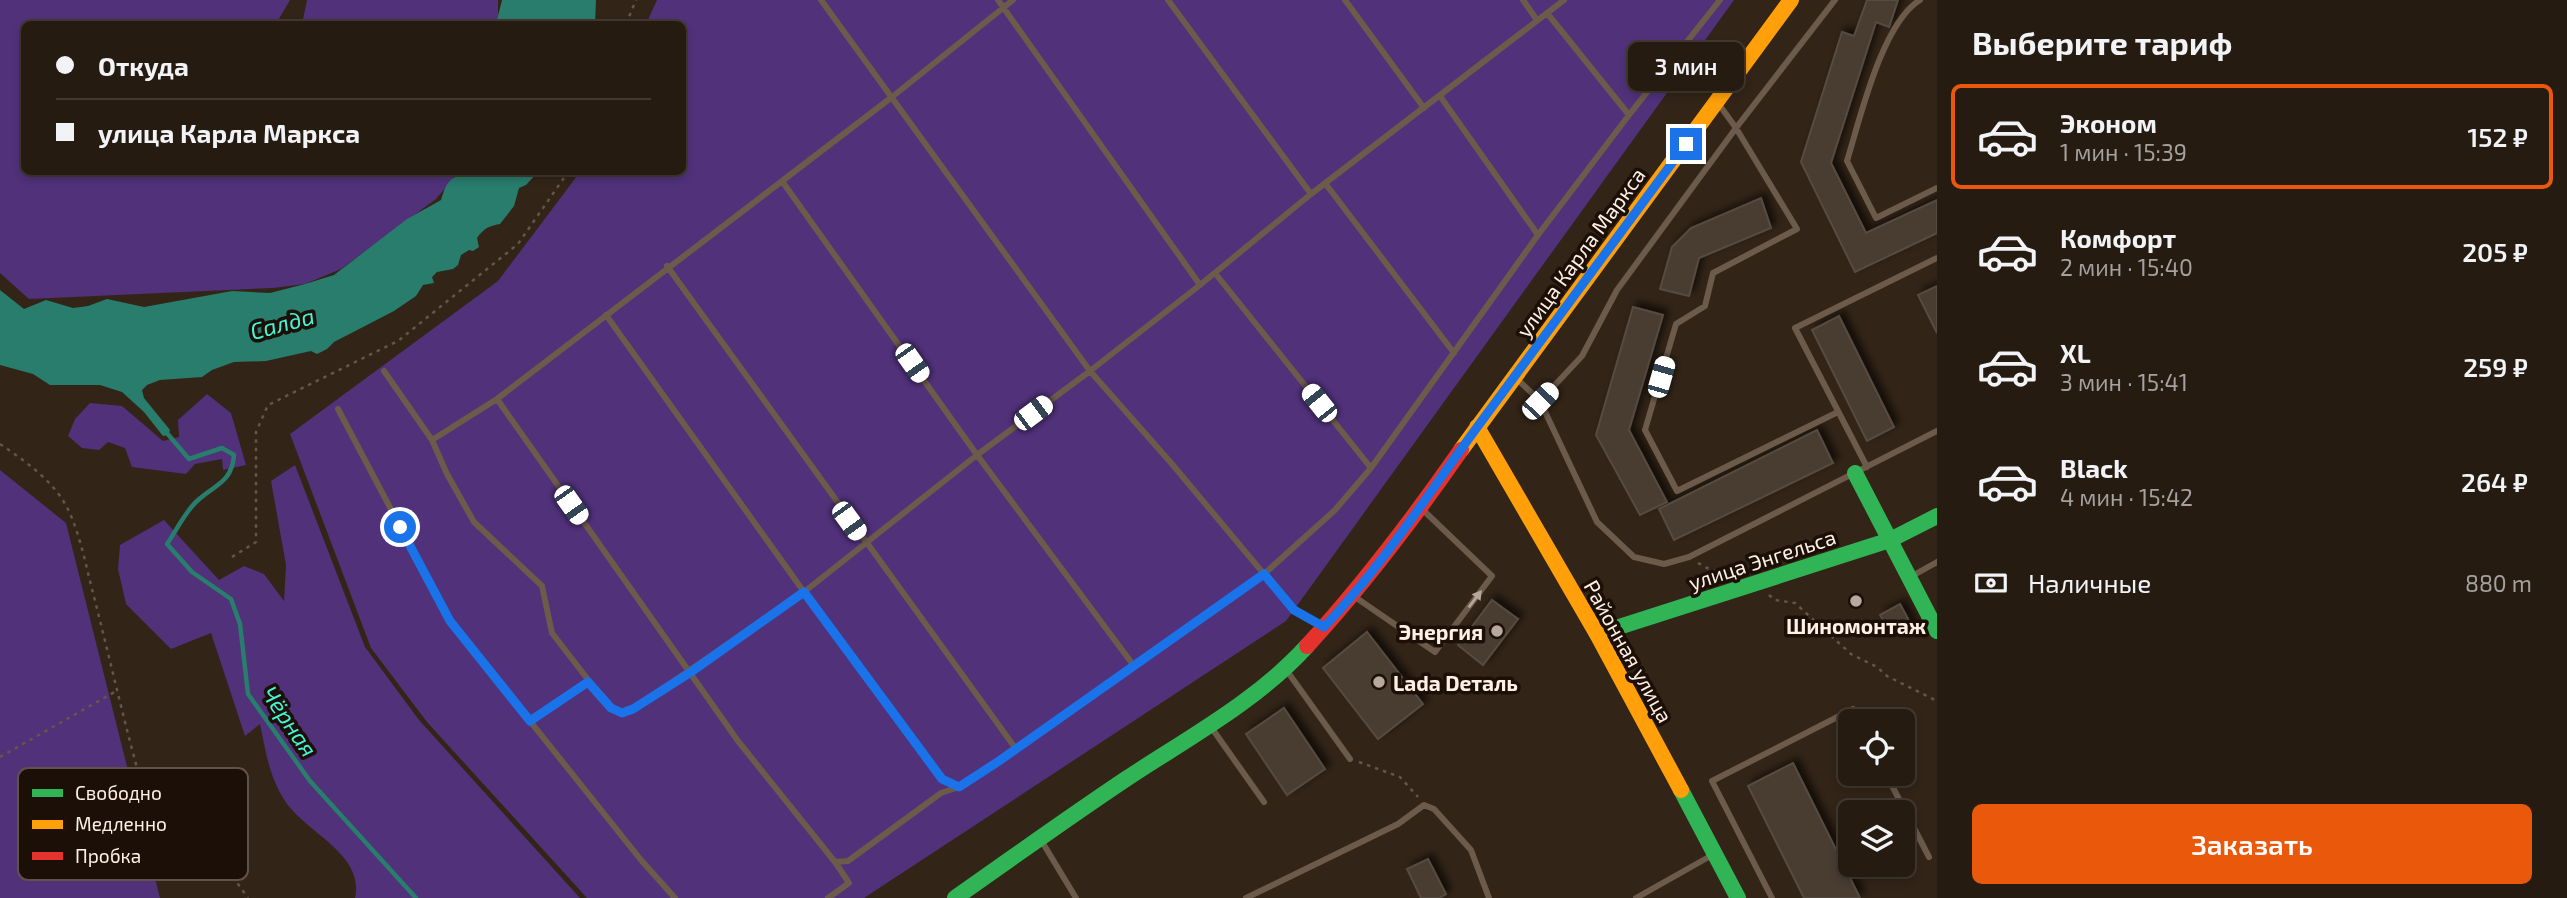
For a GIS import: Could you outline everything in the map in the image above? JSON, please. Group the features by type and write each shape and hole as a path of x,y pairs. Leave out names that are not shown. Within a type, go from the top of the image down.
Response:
{"street":[{"name":"улица Карла Маркса","path":"955,898 1209,725 1286,669 1353,596 1421,508 1477,427 1791,0"},
{"name":"Районная улица","path":"1477,427 1597,634 1738,898"},
{"path":"1861,470 1890,540 1937,631"},
{"name":"улица Энгельса","path":"1597,634 1890,540 1937,516"}],"lane":[{"path":"821,0 1090,371 1294,610 1324,627"},
{"path":"998,0 1200,285"},
{"path":"432,440 497,399 667,266 891,97 1013,0"},
{"path":"1168,0 1311,194"},
{"path":"1345,0 1424,108"},
{"path":"1523,0 1537,20"},
{"path":"384,372 432,440 447,474 474,522 542,586 552,633 588,682 611,708 622,713 633,709 691,672 804,592 864,542 1090,371 1325,183 1564,0"},
{"path":"835,862 848,861 941,793 959,787 1134,666 1264,574 1335,510 1371,468 1538,235 1720,0"},
{"path":"1540,401 1582,356 1617,290 1736,128 1835,0"},
{"path":"1920,0 1910,6 1882,53 1847,161 1876,218 1937,188"},
{"path":"1547,13 1629,115"},
{"path":"1440,96 1538,235"},
{"path":"1717,102 1736,128 1797,229 1713,273 1704,306 1676,324 1645,430 1677,491 1838,412"},
{"path":"782,181 976,455 1134,666"},
{"path":"1325,183 1454,354"},
{"path":"1861,470 1838,412 1795,328 1937,258"},
{"path":"667,266 1016,749"},
{"path":"1215,273 1371,468"},
{"path":"606,316 942,779 959,787"},
{"path":"1515,377 1540,401 1597,522 1634,557 1664,564 1689,557 1937,431"},
{"path":"497,399 738,741 849,883 828,898"},
{"path":"338,409 450,621 640,860 675,898"},
{"path":"1353,596 1435,653 1492,576 1421,508"},
{"path":"1910,577 1937,562"},
{"path":"1286,669 1350,759"},
{"path":"530,721 588,682"},
{"path":"1772,898 1713,781 1838,717"},
{"path":"1209,725 1264,802"},
{"path":"1892,786 1929,857"},
{"path":"1246,898 1398,824 1424,805 1434,809 1471,850 1489,898"},
{"path":"1040,839 1076,898"},
{"path":"1636,898 1715,853"}],"path":[{"path":"627,21 636,0"},
{"path":"232,557 256,542 256,432 268,405 398,341 518,244 566,175"},
{"path":"0,443 32,466 61,498 77,533 136,768"},
{"path":"1689,557 1711,570 1755,583 1775,600 1795,603 1802,607 1851,654 1877,667 1887,677 1937,701"},
{"path":"0,757 118,690"},
{"path":"1350,759 1401,777 1424,805"},
{"path":"235,880 248,898"}],"shaded area":[{"path":"0,0 290,0 278,21 21,21 21,175 456,175 436,199 341,269 305,284 273,288 29,299 0,273"},
{"path":"307,0 498,0 498,21 303,21"},
{"path":"657,0 1734,0 1286,621 864,898 587,898 427,722 371,648 290,434 498,281 578,175 686,175 686,21 647,21"},
{"path":"207,394 231,413 246,465 223,470 222,459 195,464 186,474 132,467 125,448 108,442 99,450 82,448 68,436 75,419 90,403 122,406 163,441 179,437 178,420"},
{"path":"295,465 365,647 419,720 580,898 355,898 356,883 343,856 294,813 280,792 269,764 260,724 245,736 211,633 171,649 126,604 118,569 120,545 164,520 219,580 244,566 264,574 284,601 286,565 271,481"},
{"path":"0,470 66,523 127,768 18,768 18,880 155,880 160,898 0,898"}],"water":[{"path":"502,0 596,0 595,21 497,21"},
{"name":"Салда","path":"535,175 519,188 514,206 500,224 482,232 477,238 479,247 461,255 458,265 453,269 437,272 432,277 434,283 423,285 416,296 394,311 334,342 327,349 317,354 311,351 266,361 234,362 202,377 160,380 147,385 142,390 144,398 170,430 168,435 163,436 144,412 122,392 100,385 50,385 33,374 0,365 0,290 24,309 46,300 73,308 107,299 144,307 232,291 270,293 334,275 407,219 441,200 449,182 455,177"}],"building":[{"path":"1867,0 1898,0 1889,27 1876,22 1831,163 1866,233 1937,200 1937,233 1855,272 1801,162 1842,32 1854,36"},
{"path":"1761,198 1771,228 1699,258 1689,296 1660,289 1672,247 1691,228"},
{"path":"1937,286 1937,333 1918,295"},
{"path":"1633,307 1663,315 1629,430 1667,502 1640,515 1596,435"},
{"path":"1839,316 1894,427 1867,441 1812,330"},
{"path":"1817,430 1833,463 1674,540 1659,509"},
{"path":"1492,600 1518,619 1483,665 1458,645"},
{"path":"1900,604 1912,626 1892,636 1880,615"},
{"path":"1367,632 1423,704 1378,739 1323,668"},
{"path":"1284,708 1325,769 1287,795 1246,734"},
{"path":"1793,763 1838,854 1838,877 1850,877 1860,898 1804,898 1748,786"},
{"path":"1428,859 1446,894 1439,898 1421,898 1407,869"}],"waterway":[{"name":"Чёрная","path":"166,432 189,459 222,448 234,455 226,478 193,505 167,544 192,572 231,599 240,624 248,694 310,781 416,898"}],"traffic: fast":[{"path":"1855,473 1937,631"},
{"path":"1597,634 1890,540 1937,516"},
{"path":"955,898 1105,793 1244,701 1307,646"},
{"path":"1681,790 1738,898"}],"traffic: slow":[{"path":"1461,450 1791,0"},
{"path":"1477,427 1597,634 1681,790"}],"traffic: jam":[{"path":"1307,646 1387,551 1461,450"}],"place":[{"name":"Шиномонтаж","path":"1856,601"},
{"name":"Энергия","path":"1497,631"},
{"name":"Lada Dеталь","path":"1379,682"}],"route":[{"path":"400,527 450,621 530,721 588,682 611,708 622,713 633,709 691,672 804,592 942,779 959,787 1264,574 1294,610 1324,627 1353,596 1421,508 1477,427 1686,144"}]}
